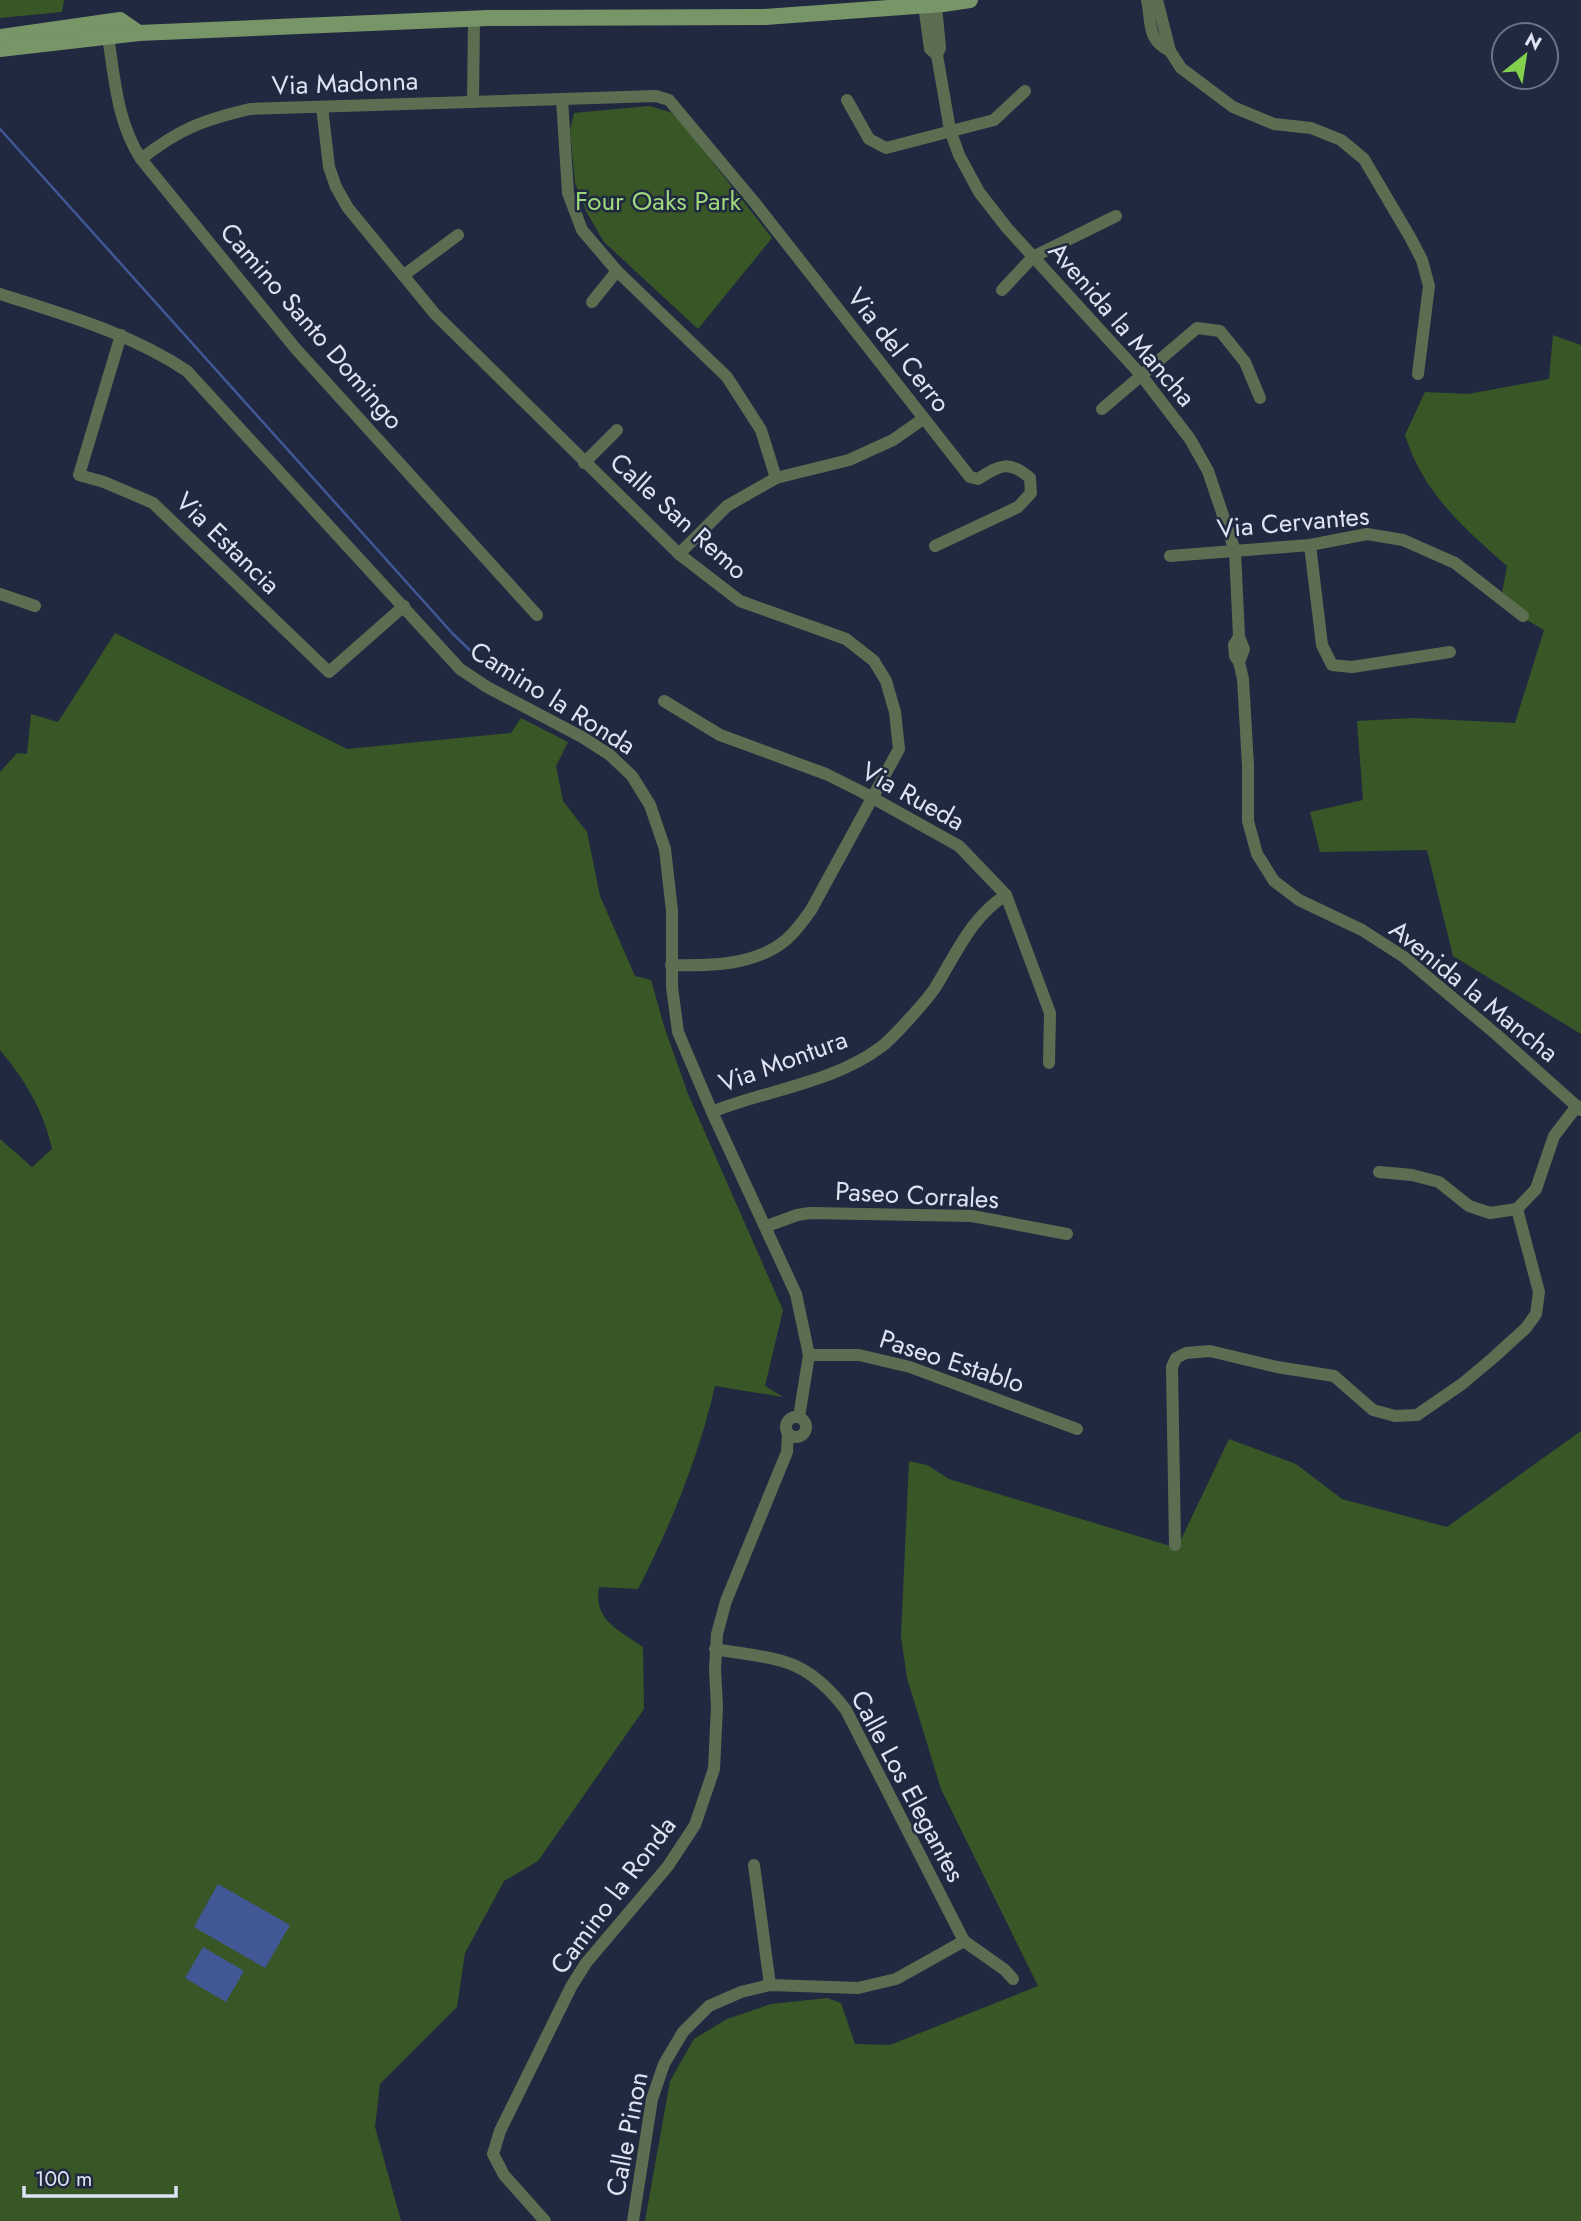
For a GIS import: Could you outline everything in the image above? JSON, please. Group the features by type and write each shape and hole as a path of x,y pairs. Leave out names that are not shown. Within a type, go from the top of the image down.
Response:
{"street":[{"path":"0,49 139,33 474,18 765,17 970,0"},
{"path":"1147,0 1152,35 1157,44 1170,51"},
{"path":"1157,0 1170,51 1181,68 1233,107 1274,124 1311,128 1341,140 1364,159 1422,260 1429,286 1418,374"},
{"name":"Avenida la Mancha","path":"930,5 930,48 937,55 950,130 959,155 979,192 1007,228 1141,374 1190,439 1209,471 1234,551 1239,637 1244,649 1240,662 1248,766 1248,821 1257,854 1274,881 1299,900 1362,930 1404,957 1579,1108"},
{"path":"473,102 474,18"},
{"path":"0,37 120,20 139,33"},
{"name":"Camino Santo Domingo","path":"108,37 122,120 141,159 296,349 537,615"},
{"path":"846,100 869,139 886,148 994,120 1025,91"},
{"name":"Via Madonna","path":"141,159 179,132 205,120 250,109 656,96 669,100"},
{"path":"562,99 568,193 582,230 617,271 727,377 761,430 776,478"},
{"name":"Via del Cerro","path":"669,100 755,203 970,477 978,479 997,467 1009,465 1030,478 1031,493 1018,508 936,546"},
{"name":"Calle San Remo","path":"322,107 328,167 336,187 348,208 435,314 679,554 740,601 846,639 874,661 886,681 895,712 899,749 811,909 785,940 758,957 728,963 671,965"},
{"path":"1003,290 1033,257 1116,216"},
{"path":"404,275 458,235"},
{"path":"592,302 617,271"},
{"name":"Camino la Ronda","path":"0,294 121,335 157,351 187,370 460,669 487,687 582,737 610,755 632,776 650,805 666,849 672,911 671,965 678,1032 796,1294 808,1355 799,1417 788,1421 786,1427 794,1435 792,1449 787,1452 726,1601 715,1649 717,1707 714,1769 695,1825 668,1866 586,1963 571,1987 500,2131 493,2154 504,2175 545,2221"},
{"path":"1102,409 1197,328 1220,331 1245,362 1260,398"},
{"name":"Via Estancia","path":"121,335 79,475 104,482 153,503 329,671 404,606"},
{"path":"679,554 727,506 776,478 849,460 893,440 923,419"},
{"path":"584,463 617,430"},
{"name":"Via Cervantes","path":"1170,556 1310,544 1367,534 1403,540 1455,563 1523,616"},
{"path":"1310,544 1322,645 1332,665 1352,667 1450,652"},
{"path":"0,594 35,606"},
{"name":"Via Rueda","path":"664,701 720,735 826,774 873,797 959,846 1006,895 1050,1013 1049,1063"},
{"name":"Via Montura","path":"712,1112 842,1069 882,1046 933,990 972,925 992,903 1006,895"},
{"path":"1379,1172 1412,1175 1438,1182 1469,1206 1490,1213 1517,1209 1535,1189 1554,1136 1579,1108"},
{"path":"1175,1545 1172,1367 1175,1358 1186,1353 1210,1351 1277,1367 1334,1376 1373,1410 1395,1416 1418,1415 1493,1358 1526,1328 1536,1314 1539,1292 1517,1209"},
{"name":"Paseo Corrales","path":"767,1226 810,1213 944,1215 988,1218 1067,1234"},
{"name":"Paseo Establo","path":"808,1355 859,1354 910,1367 1077,1429"},
{"name":"Calle Los Elegantes","path":"715,1649 779,1659 801,1668 833,1693 846,1710 964,1941"},
{"path":"754,1865 771,1985"},
{"path":"964,1941 1013,1979"},
{"name":"Calle Pinon","path":"633,2221 652,2099 664,2064 682,2032 709,2006 741,1992 771,1985 858,1987 895,1979 964,1941"}],"green space":[{"path":"0,0 64,0 62,12 0,18"},
{"name":"Four Oaks Park","path":"649,106 670,112 679,119 772,238 698,329 604,242 587,213 575,183 570,130 574,113"},
{"path":"1553,335 1581,345 1581,1034 1453,956 1427,850 1320,852 1310,812 1363,800 1357,721 1413,718 1515,723 1544,630 1500,604 1507,566 1446,508 1422,474 1405,435 1425,392 1468,394 1549,379"},
{"path":"115,633 347,749 511,733 521,718 568,742 556,766 563,801 587,832 600,896 635,976 651,980 688,1094 783,1310 765,1386 783,1397 715,1386 683,1490 638,1589 599,1587 598,1598 604,1616 643,1647 644,1709 538,1861 504,1881 465,1953 457,2007 380,2084 375,2127 401,2221 0,2221 0,1139 32,1167 52,1149 32,1096 0,1050 0,772 17,753 27,754 31,714 58,722"},
{"path":"1581,1431 1581,2221 645,2221 670,2081 694,2039 727,2019 771,2004 827,1998 841,2003 855,2044 890,2045 1038,1986 941,1789 907,1678 901,1637 909,1461 927,1465 949,1479 1177,1548 1229,1439 1296,1464 1342,1499 1447,1527"}],"water":[{"path":"218,1884 290,1925 265,1968 194,1927"},
{"path":"203,1947 244,1971 226,2002 185,1978"}],"waterway":[{"path":"0,129 453,634 475,655"}]}
